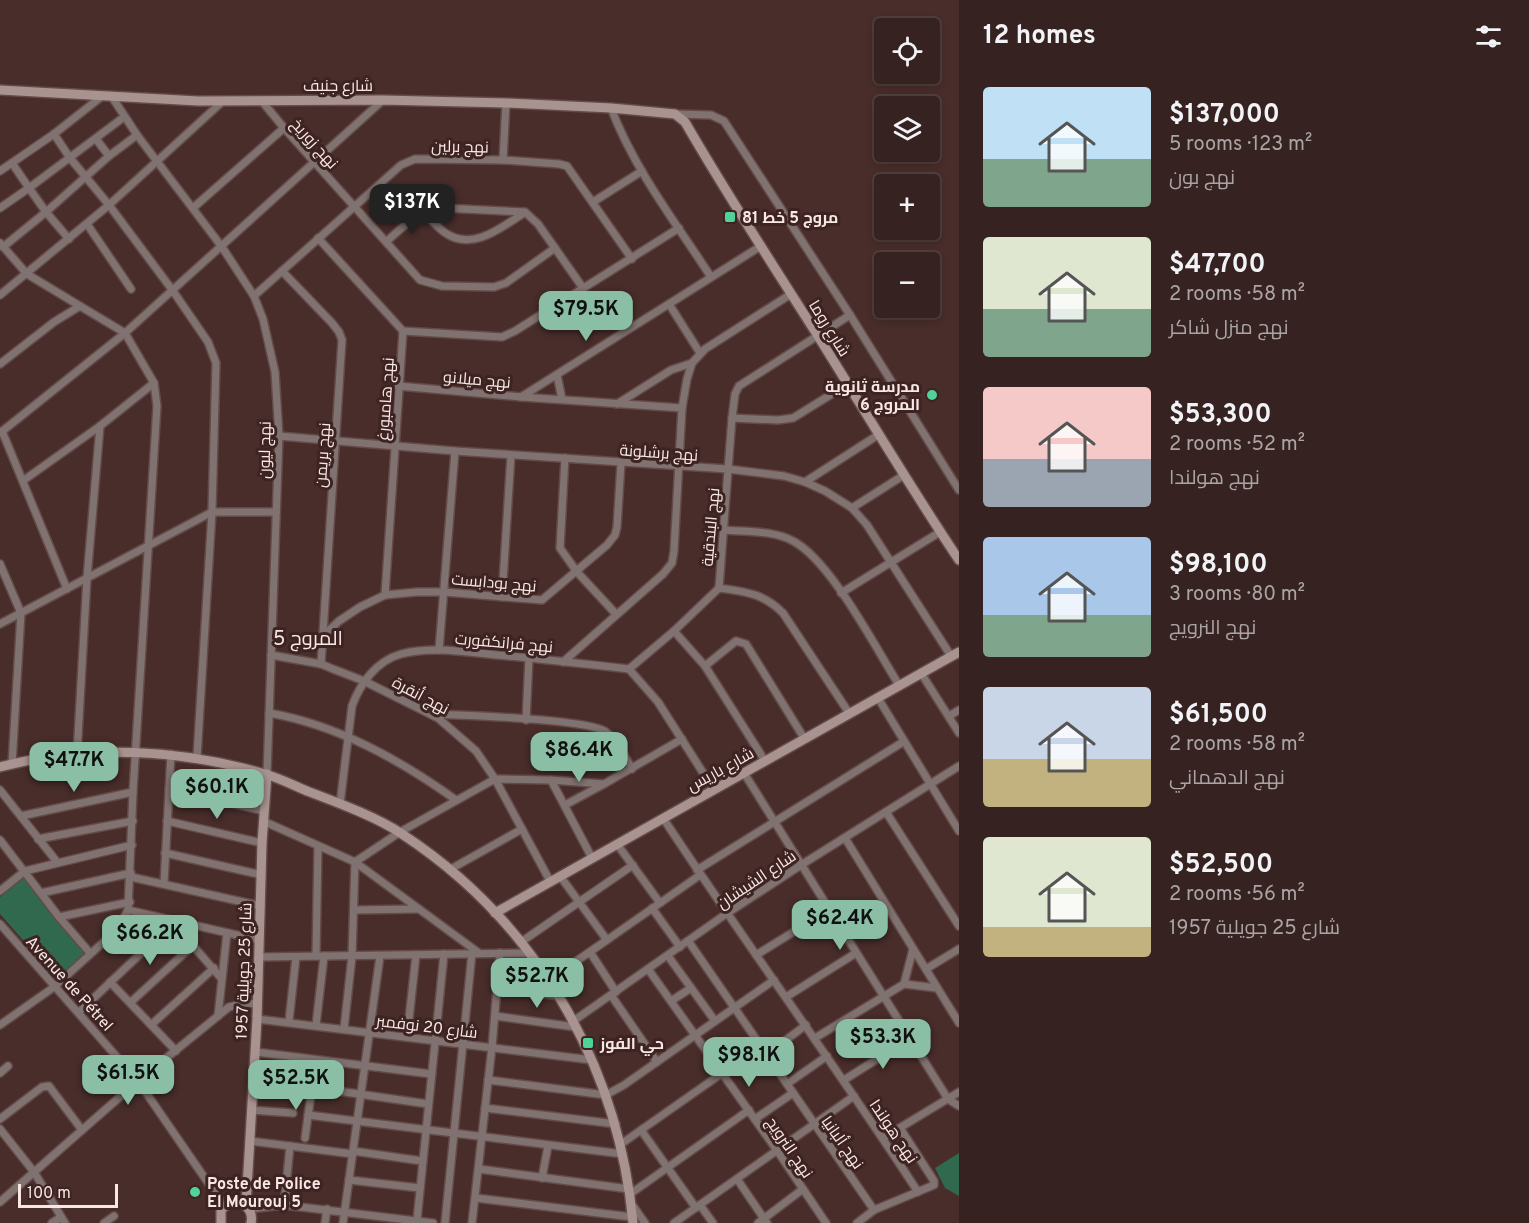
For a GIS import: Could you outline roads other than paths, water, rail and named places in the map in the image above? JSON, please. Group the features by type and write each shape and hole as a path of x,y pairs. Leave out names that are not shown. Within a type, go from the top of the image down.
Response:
{"street":[{"name":"شارع جنيف","path":"0,90 101,97 224,101 383,100 506,103 611,108 675,114"},
{"path":"0,171 54,134 101,97"},
{"name":"نهج ليون","path":"112,97 137,135 159,161 222,247 254,296 263,319 275,372 279,436 267,774"},
{"name":"نهج زوريخ","path":"261,100 420,280 442,286 486,288 506,283 555,248"},
{"path":"67,589 24,480 1,432 125,333 383,100"},
{"path":"0,295 109,205 224,101"},
{"path":"503,160 506,103"},
{"path":"611,108 642,171 711,277"},
{"path":"675,114 711,115 723,121 850,315 959,490"},
{"name":"شارع روما","path":"675,114 684,122 739,214 959,560"},
{"path":"0,208 96,140 124,117"},
{"path":"193,208 284,128"},
{"path":"54,134 70,159 109,205 173,291 208,342 216,363 212,512 197,757"},
{"path":"0,1025 54,987 118,928 126,917 129,906 133,792 157,406 154,383 125,333 27,274 1,245 46,212 84,177 137,135"},
{"path":"96,140 109,156"},
{"name":"نهج برلين","path":"254,296 401,165 416,159 503,160 567,166 632,258"},
{"path":"12,163 46,212 69,239"},
{"path":"593,202 642,171"},
{"path":"387,241 423,212 442,208 525,212 538,224 583,288"},
{"path":"423,212 449,236 473,239 488,235 525,212"},
{"path":"87,224 131,289"},
{"path":"318,238 403,331 502,337 679,228"},
{"name":"نهج ميلانو","path":"398,386 521,397 761,246"},
{"name":"نهج بريمن","path":"282,271 341,335 343,350 321,664"},
{"path":"562,662 663,574 672,563 682,408 692,363 700,353 791,294"},
{"path":"669,304 700,353"},
{"path":"0,364 54,322 80,306"},
{"name":"نهج البندقية","path":"719,588 735,394 739,386 850,315"},
{"name":"نهج هامبورغ","path":"385,595 403,331"},
{"path":"617,404 671,370 692,363"},
{"path":"557,375 562,399"},
{"path":"24,480 100,426 154,383"},
{"path":"732,418 778,420 793,418 848,384"},
{"path":"521,397 682,408"},
{"path":"77,754 87,578 100,426"},
{"path":"805,482 878,435"},
{"name":"نهج برشلونة","path":"279,436 455,451 729,469 784,476 805,482 825,491 852,508 867,525 955,654"},
{"path":"439,650 455,451"},
{"path":"502,597 511,455"},
{"path":"565,458 560,548 577,572 616,614"},
{"name":"نهج بودابست","path":"323,636 339,621 360,607 385,595 444,592 542,600 577,572 615,535 621,463"},
{"path":"852,508 904,475"},
{"path":"0,624 212,512 276,512"},
{"path":"724,530 779,536 793,541 818,562 842,593 899,685"},
{"path":"842,593 940,532"},
{"path":"0,564 21,613 12,764"},
{"path":"714,790 658,702 629,669 674,631 719,588 759,595 778,607 849,713"},
{"path":"325,616 339,621"},
{"path":"674,631 705,666 765,761"},
{"path":"705,666 736,641 746,644 804,738"},
{"name":"نهج فرانكفورت","path":"340,804 347,737 352,706 357,692 364,681 384,662 399,654 439,650 629,669"},
{"name":"شارع باريس","path":"495,913 955,654"},
{"name":"نهج أنقرة","path":"271,655 321,664 364,681 449,726 476,751 495,779 550,881"},
{"path":"526,720 529,658"},
{"path":"921,673 959,733"},
{"path":"878,698 959,831"},
{"path":"949,717 959,710"},
{"path":"269,713 347,737 401,764 456,800"},
{"path":"430,714 598,727 613,738 632,769"},
{"path":"565,805 682,739"},
{"path":"549,980 775,821 903,742"},
{"path":"0,767 77,754 136,752 197,757 267,774 340,804 400,832 449,870 495,913 530,952 574,1024 592,1060 616,1124 623,1154 632,1220 476,1198"},
{"path":"164,884 171,754"},
{"name":"شارع الشيشان","path":"574,1024 726,914 959,766"},
{"path":"744,773 909,1040 948,1099 959,1106"},
{"name":"شارع 25 جويلية 1957","path":"250,1216 250,1141 256,1052 263,816 267,774"},
{"path":"355,862 400,832 495,779 604,784"},
{"path":"551,780 592,858"},
{"path":"169,789 263,816 318,846 355,862 476,953"},
{"path":"0,790 57,862"},
{"path":"21,816 133,792"},
{"path":"886,812 959,926"},
{"name":"نهج هولندا","path":"663,818 726,914 815,1038 918,1192"},
{"path":"38,839 133,821"},
{"path":"167,821 262,843"},
{"path":"449,870 522,830"},
{"path":"845,838 959,1023"},
{"path":"0,840 59,917 90,953"},
{"path":"617,844 660,903"},
{"path":"0,891 25,871 132,845"},
{"path":"316,956 318,846"},
{"path":"165,853 262,875"},
{"path":"344,1029 352,956 355,862"},
{"path":"521,942 633,865"},
{"path":"40,893 131,875 261,906"},
{"path":"560,876 607,940"},
{"path":"59,917 129,906 175,921 259,940"},
{"path":"652,908 680,947"},
{"path":"354,910 418,909"},
{"path":"756,955 829,910"},
{"path":"78,1012 175,921"},
{"name":"Avenue de Pétrel","path":"0,924 138,1081 224,1206"},
{"path":"218,1016 227,933"},
{"name":"نهج ألبانيا","path":"689,942 874,1210"},
{"path":"130,1002 187,950 195,948 221,978"},
{"path":"904,984 913,949"},
{"path":"926,969 959,949"},
{"path":"258,957 530,952"},
{"path":"590,952 657,1062"},
{"path":"445,1223 462,1044 476,953"},
{"path":"472,1223 500,953"},
{"path":"786,997 856,953"},
{"path":"417,1220 444,954"},
{"path":"407,1037 416,955"},
{"path":"316,1026 324,956"},
{"path":"343,1223 380,956"},
{"path":"668,956 714,1021"},
{"path":"289,1021 296,957"},
{"path":"151,1025 214,968"},
{"name":"نهج النرويج","path":"648,969 826,1223"},
{"path":"488,1080 606,1095 624,1085 774,980"},
{"path":"110,982 177,1051"},
{"path":"815,1038 904,984 937,988"},
{"path":"497,988 558,996"},
{"path":"671,1001 691,988"},
{"path":"0,1202 138,1081 229,1007 257,1004"},
{"path":"495,1016 574,1024"},
{"name":"شارع 20 نوفمبر","path":"257,1018 592,1060"},
{"path":"767,1054 806,1025"},
{"path":"844,1080 909,1040"},
{"path":"621,1144 761,1046"},
{"path":"256,1052 431,1074"},
{"path":"787,1084 827,1056"},
{"path":"0,1073 8,1066"},
{"path":"254,1079 428,1104"},
{"path":"0,1107 3,1117 42,1087 49,1086 82,1130"},
{"path":"305,1138 312,1087"},
{"path":"883,1138 959,1092"},
{"path":"755,1119 793,1093"},
{"path":"674,1223 854,1096"},
{"path":"485,1108 616,1124"},
{"path":"252,1110 293,1113"},
{"path":"630,1196 667,1167 749,1110"},
{"path":"308,1115 623,1154"},
{"path":"857,1223 874,1210 932,1187 935,1183 900,1128"},
{"path":"0,1129 34,1172 63,1220 52,1223"},
{"path":"641,1130 667,1167 713,1223"},
{"path":"250,1141 422,1161"},
{"path":"284,1205 290,1146"},
{"path":"542,1178 548,1146"},
{"path":"479,1169 542,1178 630,1196 645,1223"},
{"path":"737,1179 763,1222 803,1189"},
{"path":"349,1180 420,1188"},
{"path":"219,1222 224,1206 235,1201 250,1216 284,1205 433,1223"},
{"path":"325,1223 327,1209"},
{"path":"104,1223 114,1216"}],"place":[{"name":"مروج 5 خط 81","path":"730,217"},
{"name":"مدرسة ثانوية المروج 6","path":"932,395"},
{"name":"حي الفوز","path":"588,1043"},
{"name":"Poste de Police El Mourouj 5","path":"195,1192"}],"district":[{"name":"المروج 5","path":"308,638"}]}
